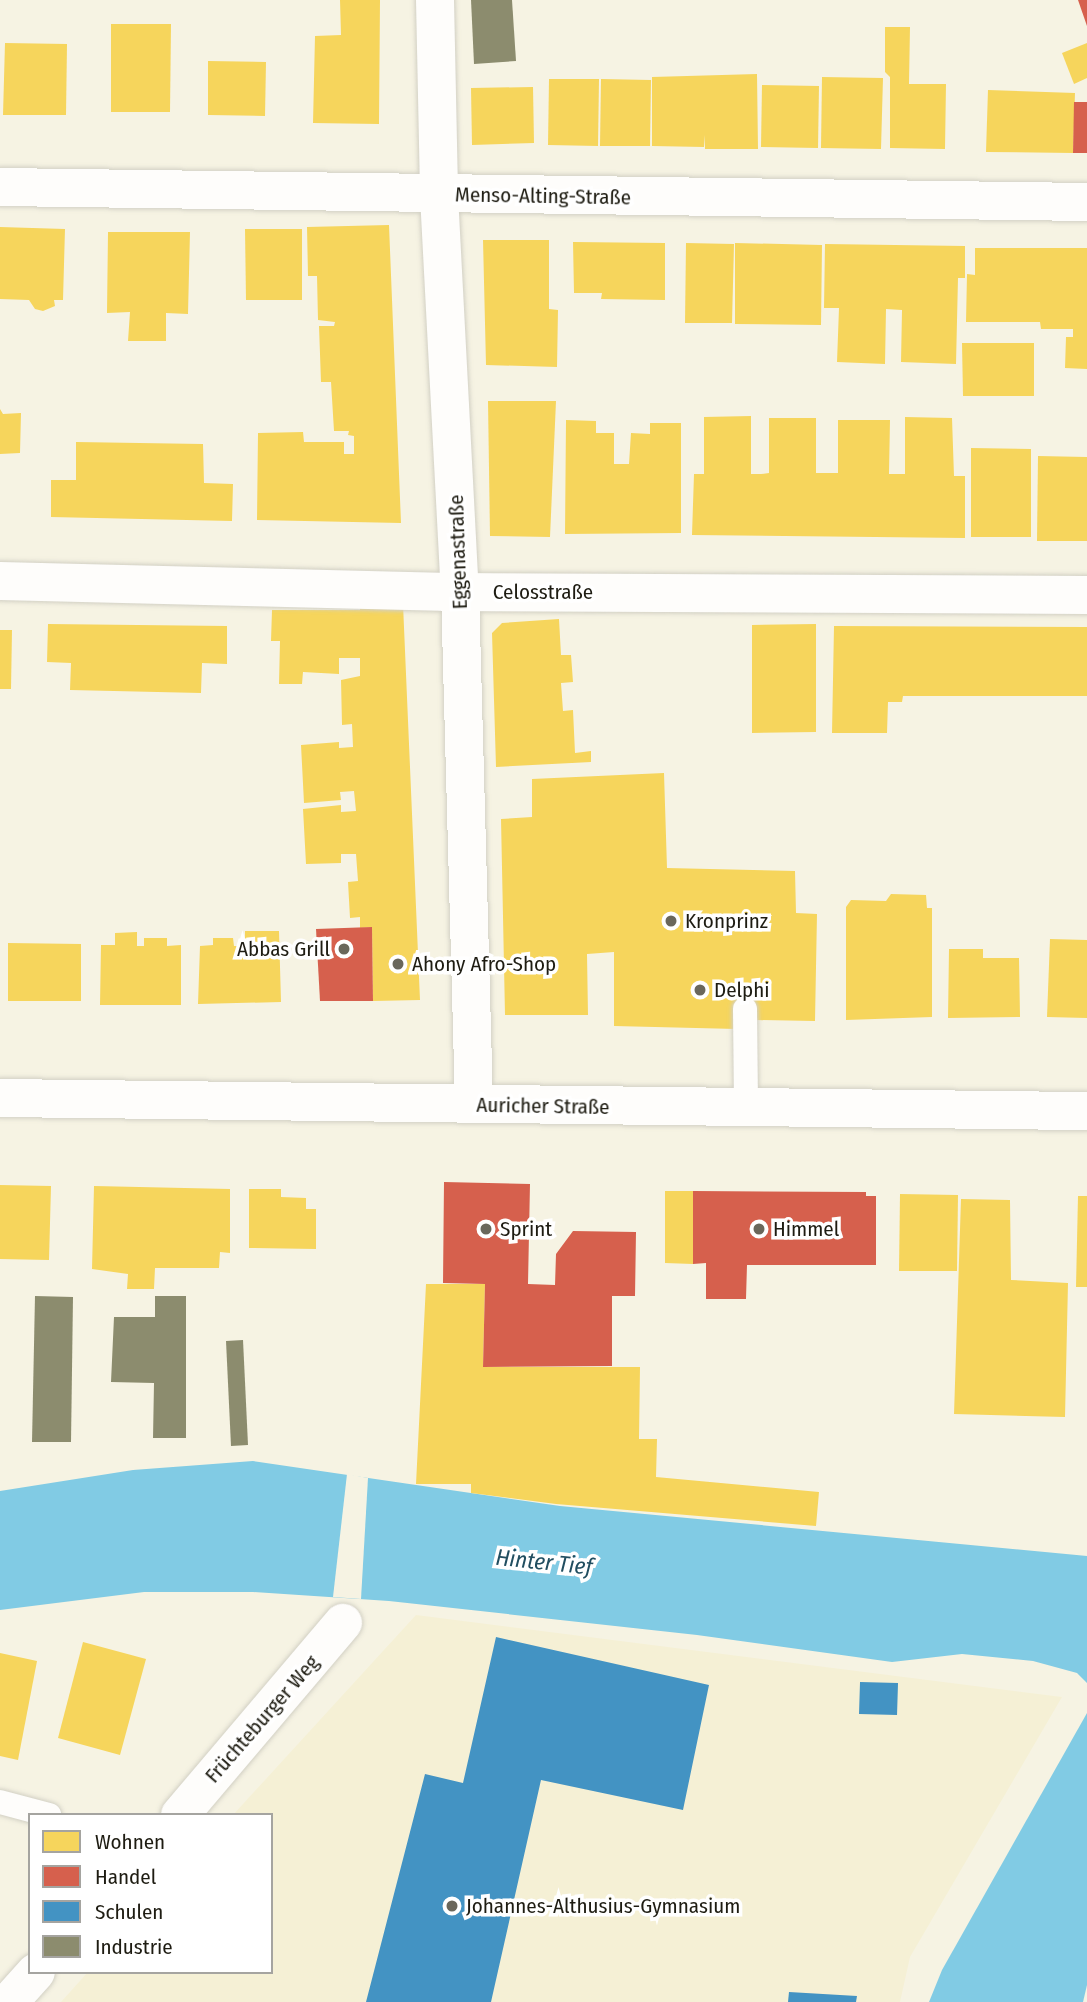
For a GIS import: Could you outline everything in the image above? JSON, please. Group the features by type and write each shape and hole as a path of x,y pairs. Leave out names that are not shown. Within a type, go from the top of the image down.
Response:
{"street":[{"name":"Eggenastraße","path":"435,0 439,195 460,592 474,1104"},
{"name":"Menso-Alting-Straße","path":"0,187 1087,202"},
{"name":"Celosstraße","path":"0,581 460,592 1087,595"},
{"name":"Auricher Straße","path":"0,1098 1087,1111"},
{"name":"Früchteburger Weg","path":"182,1813 343,1623"},
{"path":"9,2002 34,1974"}],"lane":[{"path":"745,1009 746,1108"},
{"path":"0,1802 41,1813"}],"shaded area":[{"path":"416,1615 1062,1697 910,1957 900,2002 61,2002 86,1974 273,1974 273,1813 235,1813"}],"water":[{"name":"Hinter Tief","path":"253,1461 560,1506 1087,1556 1087,1683 1077,1673 1033,1661 962,1654 892,1662 697,1635 389,1601 253,1592 144,1592 0,1610 0,1491 133,1470"},
{"path":"1087,1713 1087,1985 1083,2002 929,2002 942,1970"}],"pier":[{"path":"347,1474 368,1478 361,1599 333,1597"}],"building: Wohnen":[{"path":"340,0 380,0 379,124 313,123 315,36 341,35"},
{"path":"111,24 171,24 170,112 111,112"},
{"path":"885,27 910,27 909,84 946,84 945,149 890,148 890,77 885,72"},
{"path":"5,43 67,44 66,115 3,115"},
{"path":"1087,43 1087,78 1074,84 1062,53"},
{"path":"208,61 266,62 265,116 208,115"},
{"path":"757,74 758,149 705,149 705,135 704,147 652,146 652,77"},
{"path":"822,77 883,78 881,149 821,148"},
{"path":"549,79 599,79 598,146 548,145"},
{"path":"601,79 651,80 650,146 600,146"},
{"path":"762,85 819,86 818,148 761,147"},
{"path":"533,87 534,143 472,145 471,88"},
{"path":"988,90 1075,93 1073,153 986,152"},
{"path":"389,225 401,523 257,520 258,433 303,432 304,442 344,442 344,454 354,454 354,436 348,435 349,431 334,431 331,382 321,382 319,326 334,326 335,322 318,320 317,276 308,276 307,227"},
{"path":"0,227 65,229 63,300 54,300 55,306 43,311 35,309 29,300 0,299"},
{"path":"245,229 302,229 302,300 246,300"},
{"path":"108,232 190,232 188,314 166,313 166,341 128,341 130,312 107,313"},
{"path":"483,240 549,240 549,309 558,310 557,367 486,365"},
{"path":"573,242 665,243 665,300 601,299 602,293 574,293"},
{"path":"686,243 734,244 732,323 685,323"},
{"path":"735,243 822,245 821,325 735,324"},
{"path":"825,244 965,246 965,278 958,278 956,364 901,362 902,310 886,309 885,364 837,362 839,308 824,308"},
{"path":"975,248 1087,248 1087,369 1065,368 1066,337 1073,337 1073,329 1041,329 1040,322 966,322 967,274 975,275"},
{"path":"962,343 1034,343 1034,396 963,396"},
{"path":"488,401 556,401 550,537 490,536"},
{"path":"0,409 3,414 21,413 20,453 0,454"},
{"path":"751,416 751,474 769,473 769,418 816,418 816,473 838,473 838,420 890,420 889,474 905,474 905,417 952,418 954,476 965,476 965,538 692,535 694,474 704,474 704,417"},
{"path":"566,420 596,421 596,433 614,433 614,464 629,464 631,433 650,434 650,423 681,423 681,533 565,534"},
{"path":"76,442 203,444 204,483 233,484 232,521 51,517 51,480 76,480"},
{"path":"971,448 1031,449 1031,537 971,537"},
{"path":"1038,456 1087,457 1087,541 1037,541"},
{"path":"360,604 403,604 420,1000 373,1001 372,927 360,928 360,917 350,918 348,882 358,881 356,854 341,854 341,863 306,864 303,809 341,805 341,812 356,811 354,791 340,792 341,800 304,803 301,745 339,742 339,748 353,747 352,724 342,725 341,680 360,676 360,658 339,658 339,674 303,672 302,684 279,684 280,641 271,641 272,610 360,610"},
{"path":"559,619 561,655 571,655 573,682 561,683 563,711 573,710 575,753 591,751 591,762 496,767 492,633 502,623"},
{"path":"48,624 227,626 227,664 202,663 201,693 70,690 71,663 47,662"},
{"path":"816,624 816,732 752,733 752,625"},
{"path":"834,626 1087,627 1087,696 903,696 902,702 888,702 887,733 832,733"},
{"path":"0,630 12,630 11,689 0,689"},
{"path":"664,773 667,868 795,871 796,913 817,914 815,1021 755,1020 737,1029 614,1026 614,952 587,954 588,1015 505,1015 501,819 532,817 532,779"},
{"path":"891,894 926,895 927,908 932,908 932,1017 846,1020 846,907 851,900 886,901"},
{"path":"245,931 279,931 281,1002 198,1004 200,946 213,945 213,938 233,938 234,946 245,946"},
{"path":"137,932 137,946 144,946 144,938 167,938 167,946 181,945 181,1005 100,1005 101,945 115,945 115,933"},
{"path":"1050,939 1087,940 1087,1018 1047,1017"},
{"path":"8,943 81,944 81,1001 8,1001"},
{"path":"949,949 983,949 983,958 1019,958 1020,1017 948,1018"},
{"path":"0,1185 51,1186 49,1260 0,1259"},
{"path":"94,1186 230,1189 230,1253 220,1252 219,1268 155,1268 154,1289 127,1289 128,1274 92,1269"},
{"path":"249,1189 281,1189 281,1197 306,1198 306,1209 316,1209 316,1249 249,1248"},
{"path":"665,1191 693,1191 693,1264 665,1263"},
{"path":"900,1194 958,1195 957,1271 899,1271"},
{"path":"1078,1196 1087,1196 1087,1287 1076,1287"},
{"path":"961,1199 1010,1200 1011,1280 1068,1283 1065,1417 954,1414"},
{"path":"426,1284 485,1284 483,1367 640,1367 639,1439 657,1439 656,1477 819,1492 816,1526 556,1504 471,1493 471,1484 416,1484"},
{"path":"83,1642 146,1659 120,1755 58,1738"},
{"path":"0,1653 37,1661 18,1760 0,1756"}],"building: Handel":[{"path":"1078,0 1087,0 1087,26"},
{"path":"1074,102 1087,102 1087,153 1073,153"},
{"name":"Abbas Grill","path":"372,927 373,1001 320,1001 316,929"},
{"path":"444,1182 530,1184 528,1284 555,1285 556,1254 573,1231 636,1232 635,1296 612,1296 612,1366 483,1367 485,1284 443,1283"},
{"path":"693,1191 866,1192 866,1196 876,1196 876,1265 747,1265 746,1299 706,1299 706,1263 693,1264"}],"building: Schulen":[{"name":"Johannes-Althusius-Gymnasium","path":"496,1637 709,1685 683,1810 541,1780 491,2002 366,2002 425,1774 463,1783"},
{"path":"860,1682 898,1683 897,1715 859,1714"},
{"path":"789,1992 857,1996 856,2002 788,2002"}],"building: Industrie":[{"path":"471,0 512,0 516,61 474,64"},
{"path":"35,1296 73,1297 71,1442 32,1442"},
{"path":"155,1296 186,1296 186,1438 153,1438 154,1383 111,1382 114,1317 155,1317"},
{"path":"243,1340 248,1445 231,1446 226,1341"}],"place":[{"name":"Kronprinz","path":"671,921"},
{"name":"Abbas Grill","path":"344,949"},
{"name":"Ahony Afro-Shop","path":"398,964"},
{"name":"Delphi","path":"700,990"},
{"name":"Sprint","path":"486,1229"},
{"name":"Himmel","path":"759,1229"},
{"name":"Johannes-Althusius-Gymnasium","path":"452,1906"}]}
